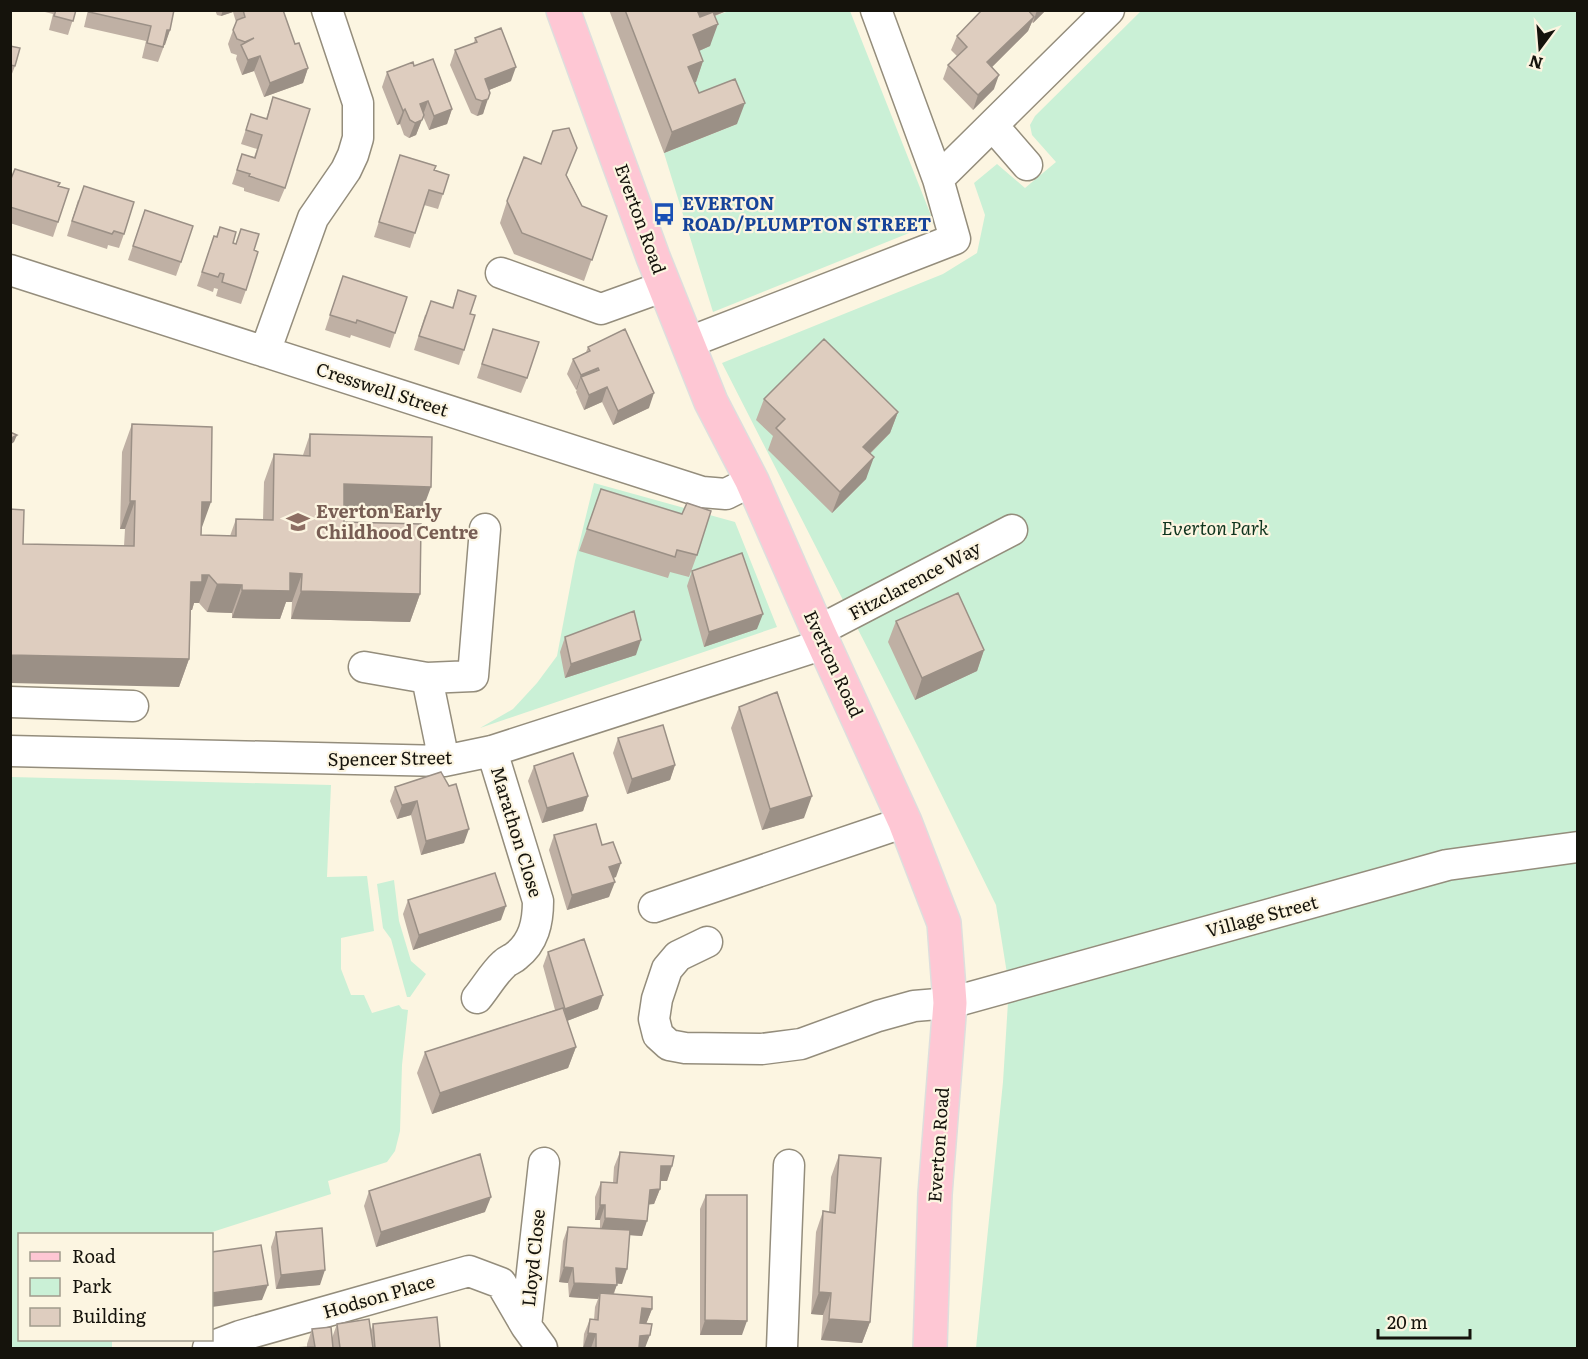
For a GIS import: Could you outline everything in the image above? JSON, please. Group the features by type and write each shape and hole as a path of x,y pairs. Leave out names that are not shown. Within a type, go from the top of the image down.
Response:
{"main road":[{"name":"Everton Road","path":"564,10 665,286 711,402 752,481 905,822 944,923 950,1003 935,1194 930,1348"}],"street":[{"path":"687,343 955,239 938,179 876,10"},
{"path":"938,179 964,156 1109,10"},
{"path":"265,352 313,218 346,170 354,155 358,138 358,103 331,11"},
{"path":"993,126 1028,165"},
{"name":"Cresswell Street","path":"10,270 702,492 726,495 752,481"},
{"path":"501,273 601,309 665,286"},
{"path":"364,668 427,678 473,676 485,529"},
{"name":"Fitzclarence Way","path":"821,638 1012,530"},
{"name":"Spencer Street","path":"10,751 444,762 492,751 821,638"},
{"path":"427,678 444,762"},
{"path":"10,702 133,706"},
{"name":"Marathon Close","path":"477,998 505,963 516,957 526,947 538,918 538,901 492,751"},
{"path":"654,907 905,822"},
{"name":"Village Street","path":"707,942 678,956 667,969 657,999 654,1019 658,1035 669,1045 685,1048 762,1049 801,1044 878,1016 914,1006 950,1003 1447,865 1578,847"},
{"name":"Lloyd Close","path":"534,1337 544,1162"},
{"path":"782,1348 789,1165"},
{"name":"Hodson Place","path":"208,1348 241,1342 469,1271 501,1283 534,1337"}],"green space":[{"path":"729,11 850,11 934,223 713,312 664,153 737,124 691,114 687,26"},
{"name":"Everton Park","path":"1141,11 1577,11 1577,1348 976,1348 1003,1082 1009,986 996,905 722,363 943,274 977,253 985,215 974,183 997,164 1025,188 1056,162 1032,135 1030,125 1035,116"},
{"path":"594,483 735,522 777,627 480,728 513,709 537,683 557,656 575,561"},
{"path":"11,777 331,785 327,877 367,876 374,931 341,938 341,969 351,995 364,995 372,1013 399,1005 402,1009 408,1010 402,1065 400,1131 395,1151 387,1162 328,1181 331,1194 209,1233 18,1233 18,1341 112,1341 112,1348 11,1348"},
{"path":"394,880 399,921 411,961 426,974 410,997 407,997 391,939 383,928 377,884"}],"building":[{"path":"56,10 76,10 73,21 54,16"},
{"path":"90,10 174,10 170,30 167,30 163,47 147,43 151,26 89,12"},
{"path":"243,10 283,10 295,44 299,43 308,68 270,83 260,56 248,60 241,45 254,38 245,42 237,39 233,30 237,20 245,17"},
{"path":"625,10 697,10 700,17 713,12 718,24 693,35 703,61 688,67 699,93 735,79 745,103 672,132"},
{"path":"982,10 1028,10 1034,17 987,62 999,75 978,95 948,65 967,47 957,36"},
{"path":"501,28 516,67 485,79 490,93 488,99 482,101 476,99 455,50 477,42 475,38"},
{"path":"10,46 20,48 15,66 10,65"},
{"path":"433,59 452,109 434,116 428,101 420,104 424,115 422,120 415,123 410,120 405,109 403,111 387,72 413,62 414,66"},
{"path":"273,97 310,109 285,188 237,170 242,154 255,158 262,135 246,130 251,114 267,119"},
{"path":"569,128 577,148 566,175 582,206 607,216 592,260 522,233 507,201 524,157 541,164 553,131"},
{"path":"400,155 436,166 434,170 449,175 443,194 429,190 415,233 379,222"},
{"path":"15,169 60,183 58,186 69,189 58,222 10,207 10,181"},
{"path":"84,186 134,202 124,234 114,231 112,234 72,221"},
{"path":"145,210 193,226 181,262 133,246"},
{"path":"220,227 236,232 233,243 236,244 241,229 259,234 254,250 258,252 246,290 222,282 224,274 220,273 218,277 202,272 214,236 217,237"},
{"path":"343,276 407,297 395,333 357,320 356,323 330,315"},
{"path":"458,290 476,296 470,314 475,315 464,350 419,336 431,301 453,308"},
{"path":"493,329 539,342 527,378 482,364"},
{"path":"625,329 654,393 618,411 607,387 589,395 581,377 599,370 598,368 581,375 573,359 590,351 588,347"},
{"path":"824,339 898,412 863,447 874,457 840,492 776,428 785,419 764,399"},
{"path":"132,424 212,427 211,502 202,502 201,535 236,536 236,519 273,520 274,454 310,456 310,434 432,437 431,487 344,484 344,522 421,524 420,594 301,591 302,574 290,573 290,591 242,590 242,585 217,584 209,575 202,575 202,582 191,582 189,659 10,655 10,509 24,510 23,544 134,546 135,501 130,501"},
{"path":"10,432 17,435 10,439"},
{"path":"601,489 682,514 687,503 711,511 697,555 677,550 675,557 587,529"},
{"path":"742,553 763,614 709,632 692,571"},
{"path":"958,593 984,650 922,678 896,621"},
{"path":"634,611 641,640 571,664 565,637"},
{"path":"777,692 812,796 770,809 739,707"},
{"path":"663,725 675,765 632,779 618,738"},
{"path":"573,753 588,796 547,808 534,766"},
{"path":"441,772 449,786 456,784 469,829 426,841 417,801 402,805 395,787"},
{"path":"596,824 602,845 613,842 621,863 609,867 615,882 572,895 554,835"},
{"path":"495,873 506,906 419,935 408,900"},
{"path":"584,939 603,995 565,1009 548,952"},
{"path":"563,1008 576,1047 440,1093 425,1052"},
{"path":"620,1152 674,1156 672,1166 661,1166 660,1189 650,1190 647,1221 605,1218 605,1205 600,1205 601,1182 617,1183"},
{"path":"480,1154 491,1197 381,1232 369,1191"},
{"path":"839,1155 881,1158 870,1322 829,1319 831,1293 819,1292 823,1211 835,1213"},
{"path":"706,1195 747,1195 747,1321 705,1320"},
{"path":"568,1227 630,1230 627,1269 616,1268 617,1285 574,1283 573,1268 564,1267"},
{"path":"322,1228 325,1270 281,1275 276,1232"},
{"path":"261,1245 268,1285 213,1293 213,1252"},
{"path":"600,1293 652,1297 652,1309 642,1308 640,1323 652,1324 650,1335 640,1336 639,1348 596,1348 596,1334 588,1333 590,1319 598,1320"},
{"path":"437,1317 440,1348 375,1348 373,1324"},
{"path":"369,1319 373,1348 340,1348 337,1324"},
{"path":"331,1327 333,1348 293,1348 315,1347 312,1329"}],"place":[{"name":"EVERTON ROAD/PLUMPTON STREET","path":"664,214"},
{"name":"Everton Early Childhood Centre","path":"298,522"}]}
